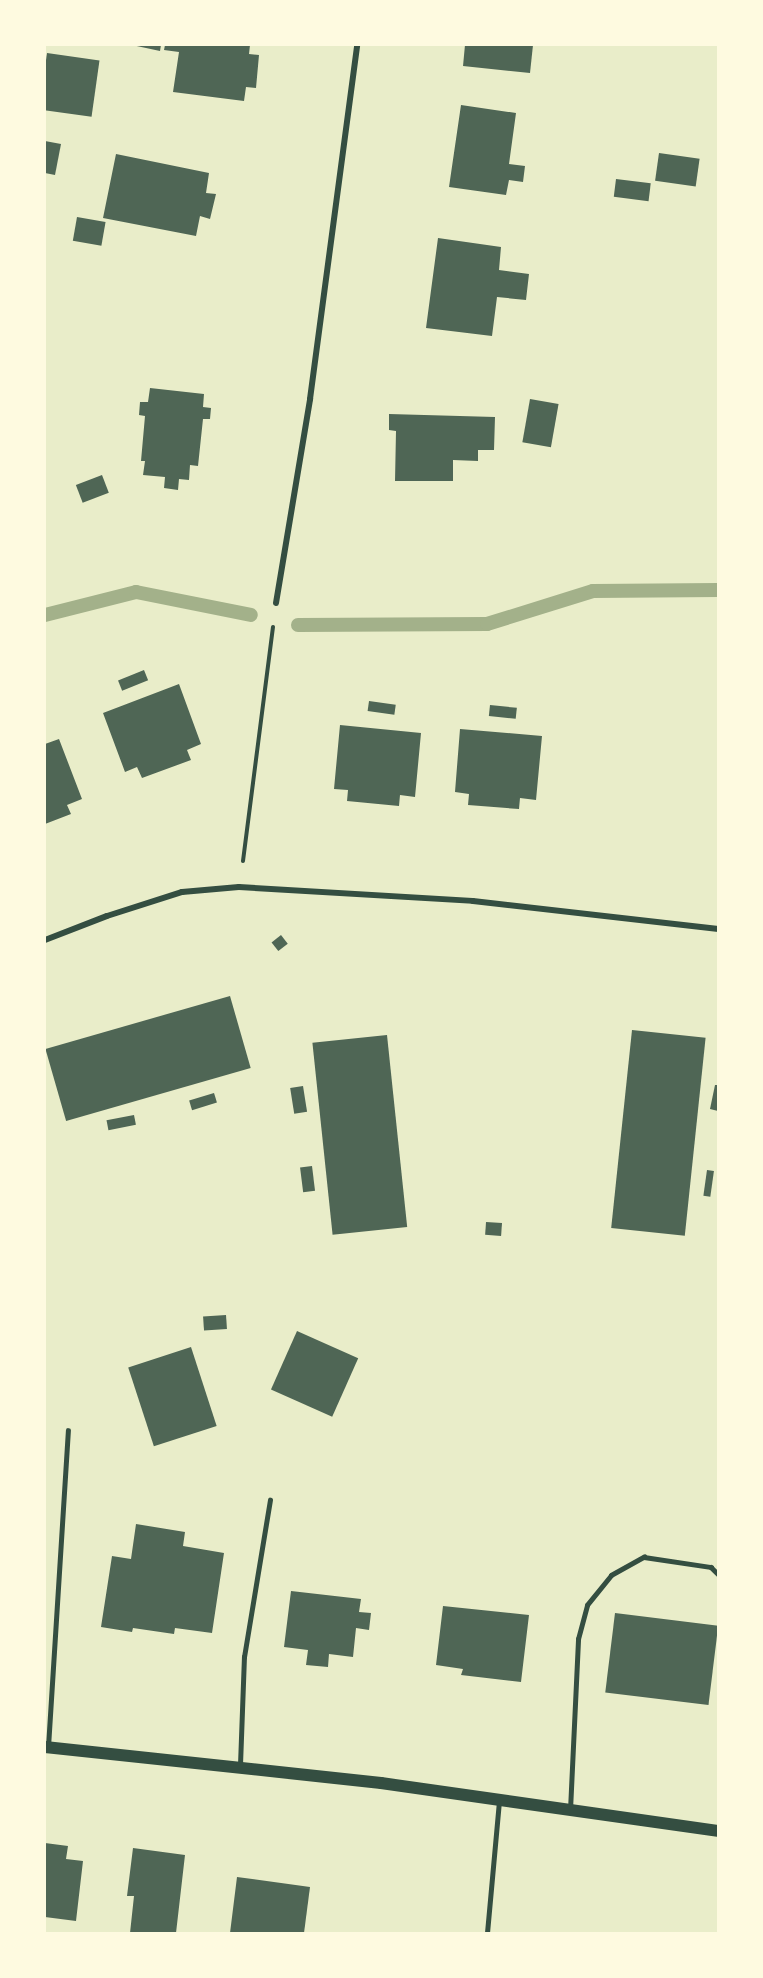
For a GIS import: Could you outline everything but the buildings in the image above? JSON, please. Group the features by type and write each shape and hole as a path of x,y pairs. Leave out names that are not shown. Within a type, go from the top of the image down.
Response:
{"main road":[{"path":"47,1747 499,1800 718,1831"}],"street":[{"path":"276,603 310,399 357,45"},
{"path":"45,940 107,916 182,892 239,887 473,901 718,929"}],"lane":[{"path":"47,1747 68,1431"},
{"path":"240,1768 244,1657 270,1500"},
{"path":"570,1810 578,1639 587,1605 611,1575 644,1557 711,1566 718,1574"},
{"path":"487,1933 499,1800"}],"path":[{"path":"239,887 276,603"}],"waterway":[{"path":"298,625 487,624 593,591 718,590"},
{"path":"45,615 136,592 251,615"}]}
